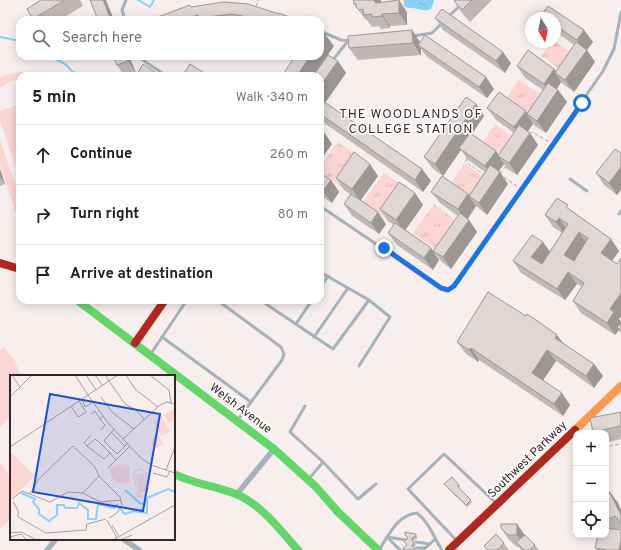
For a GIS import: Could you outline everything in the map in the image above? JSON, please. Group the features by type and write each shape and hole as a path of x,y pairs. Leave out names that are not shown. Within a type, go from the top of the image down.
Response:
{"main road":[{"path":"0,263 16,268"},
{"name":"Welsh Avenue","path":"83,304 135,343 173,375"},
{"path":"135,343 162,304"},
{"name":"Welsh Avenue","path":"176,378 238,421 274,449 308,480 378,550"},
{"name":"Southwest Parkway","path":"449,550 621,386"},
{"path":"175,475 186,481 237,494 258,508 298,550"}],"street":[{"path":"237,494 274,449"},
{"path":"47,550 55,540"},
{"path":"124,540 139,550"}],"lane":[{"path":"124,16 122,10 126,0"},
{"path":"406,36 432,33 466,0"},
{"path":"324,209 441,288 448,290 454,286 593,88 614,49 621,12"},
{"path":"324,32 348,41 356,40"},
{"path":"328,68 348,41"},
{"path":"143,60 161,72"},
{"path":"570,180 587,191"},
{"path":"324,274 369,300 390,317 359,366"},
{"path":"324,282 328,276"},
{"path":"314,337 348,288"},
{"path":"266,304 333,349 369,300"},
{"path":"150,355 184,304"},
{"path":"223,304 281,347 284,354 282,360 238,421"},
{"path":"296,324 309,304"},
{"path":"162,337 251,402"},
{"path":"305,406 290,432 358,499 376,484"},
{"path":"458,542 408,489 444,454 497,504"},
{"path":"308,480 322,462"},
{"path":"378,550 395,524 409,514 417,513 423,517 442,550"},
{"path":"387,537 406,540"},
{"path":"387,537 400,550"},
{"path":"416,548 424,549 435,539"},
{"path":"416,542 430,544"},
{"path":"397,547 405,547"}],"path":[{"path":"255,8 258,0"},
{"path":"527,135 532,132 535,133 553,145"},
{"path":"469,156 466,162 488,176"},
{"path":"497,176 500,175 508,163"},
{"path":"500,175 522,190"},
{"path":"609,446 621,444"}],"green space":[{"path":"561,46 576,57 564,72 541,56 547,48 561,48"},
{"path":"16,73 16,80 11,81 0,88 0,78 8,74"},
{"path":"519,80 548,99 535,117 507,97"},
{"path":"16,105 16,167 0,121 0,111"},
{"path":"495,124 515,139 504,156 483,141"},
{"path":"0,140 16,186 16,212 15,210 0,165"},
{"path":"338,142 362,159 342,187 324,175 324,161"},
{"path":"465,163 490,182 477,201 451,183"},
{"path":"384,173 407,189 387,219 362,203"},
{"path":"434,204 461,225 441,253 413,233"},
{"path":"4,347 15,361 20,375 10,375 10,417 0,427 0,350"},
{"path":"0,463 10,477 10,521 0,528"}],"water":[{"path":"404,0 434,0 433,5 429,10 424,10 405,7"}],"building":[{"path":"41,0 65,0 38,16 31,16 27,9"},
{"path":"90,0 103,0 109,16 96,16"},
{"path":"353,0 373,0 376,3 399,0 399,13 382,14 382,16 372,17 372,14 364,15 363,9 359,10 356,7 356,3 354,4"},
{"path":"472,0 462,10 454,1"},
{"path":"224,2 248,4 287,16 242,16 233,14 216,16 161,16 190,5 191,7"},
{"path":"548,6 557,12 544,12"},
{"path":"442,9 503,52 496,61 435,18"},
{"path":"561,15 584,30 577,40 561,29"},
{"path":"412,30 413,43 349,48 348,36"},
{"path":"425,35 486,77 479,87 418,45"},
{"path":"576,42 587,50 565,80 555,73"},
{"path":"528,50 554,69 544,84 517,66"},
{"path":"328,55 338,61 324,80 324,72 316,72"},
{"path":"115,60 128,60 128,61 117,65"},
{"path":"292,60 307,60 300,72 285,72"},
{"path":"143,64 155,72 138,72"},
{"path":"190,64 203,72 185,72"},
{"path":"548,83 558,90 537,121 527,114"},
{"path":"499,92 526,111 514,127 487,108"},
{"path":"466,97 476,104 435,164 424,157"},
{"path":"324,102 422,169 415,180 324,117"},
{"path":"519,125 530,133 509,163 498,156"},
{"path":"470,133 496,151 485,166 459,148"},
{"path":"615,149 621,153 621,167 609,183 596,173"},
{"path":"354,152 370,164 352,189 336,178"},
{"path":"490,165 500,172 479,203 469,196"},
{"path":"324,176 331,180 324,190"},
{"path":"442,176 468,194 458,209 431,192"},
{"path":"399,182 415,193 396,220 380,209"},
{"path":"351,194 378,212 371,223 344,204"},
{"path":"557,198 568,205 566,207 611,239 601,253 617,264 621,258 621,293 610,309 614,312 607,323 573,301 584,283 568,272 557,289 513,261 532,235 543,242 531,257 542,264 568,224 559,218 556,222 545,215","holes":["579,232 588,238 574,261 564,255"]},
{"path":"460,213 469,220 443,257 433,251"},
{"path":"395,223 431,248 424,258 388,233"},
{"path":"488,292 526,316 527,314 539,322 557,335 555,338 594,364 586,376 547,350 532,373 562,393 554,404 471,348 469,350 457,342"},
{"path":"621,323 621,331 617,327"},
{"path":"621,412 621,426 602,430 593,430 590,418"},
{"path":"452,477 459,485 457,486 471,500 466,505 444,484"},
{"path":"609,491 621,515 621,523 615,516 609,519"},
{"path":"501,524 517,524 517,535 508,535 501,528"},
{"path":"609,528 621,530 619,550 595,548 597,538 609,538"},
{"path":"405,532 416,534 415,537 412,538 414,543 412,546 414,550 403,550 403,548 407,545 404,541 408,538 405,535"},
{"path":"496,534 504,543 497,550 488,550 484,546"},
{"path":"525,535 535,545 530,550 524,550 516,542"}],"waterway":[{"path":"138,0 150,7 154,0"},
{"path":"0,37 16,40"},
{"path":"58,60 65,64 73,72"}],"traffic: fast":[{"path":"82,304 274,449 316,487 337,511 378,550"},
{"path":"175,474 228,491 245,499 262,511 298,550"}],"traffic: slow":[{"path":"575,430 621,386"}],"traffic: jam":[{"path":"0,263 16,268"},
{"path":"135,343 162,304"},
{"path":"449,550 573,432"}],"district":[{"name":"THE WOODLANDS OF COLLEGE STATION","path":"411,120"}],"route":[{"path":"384,248 441,288 448,290 454,286 582,103"}]}
